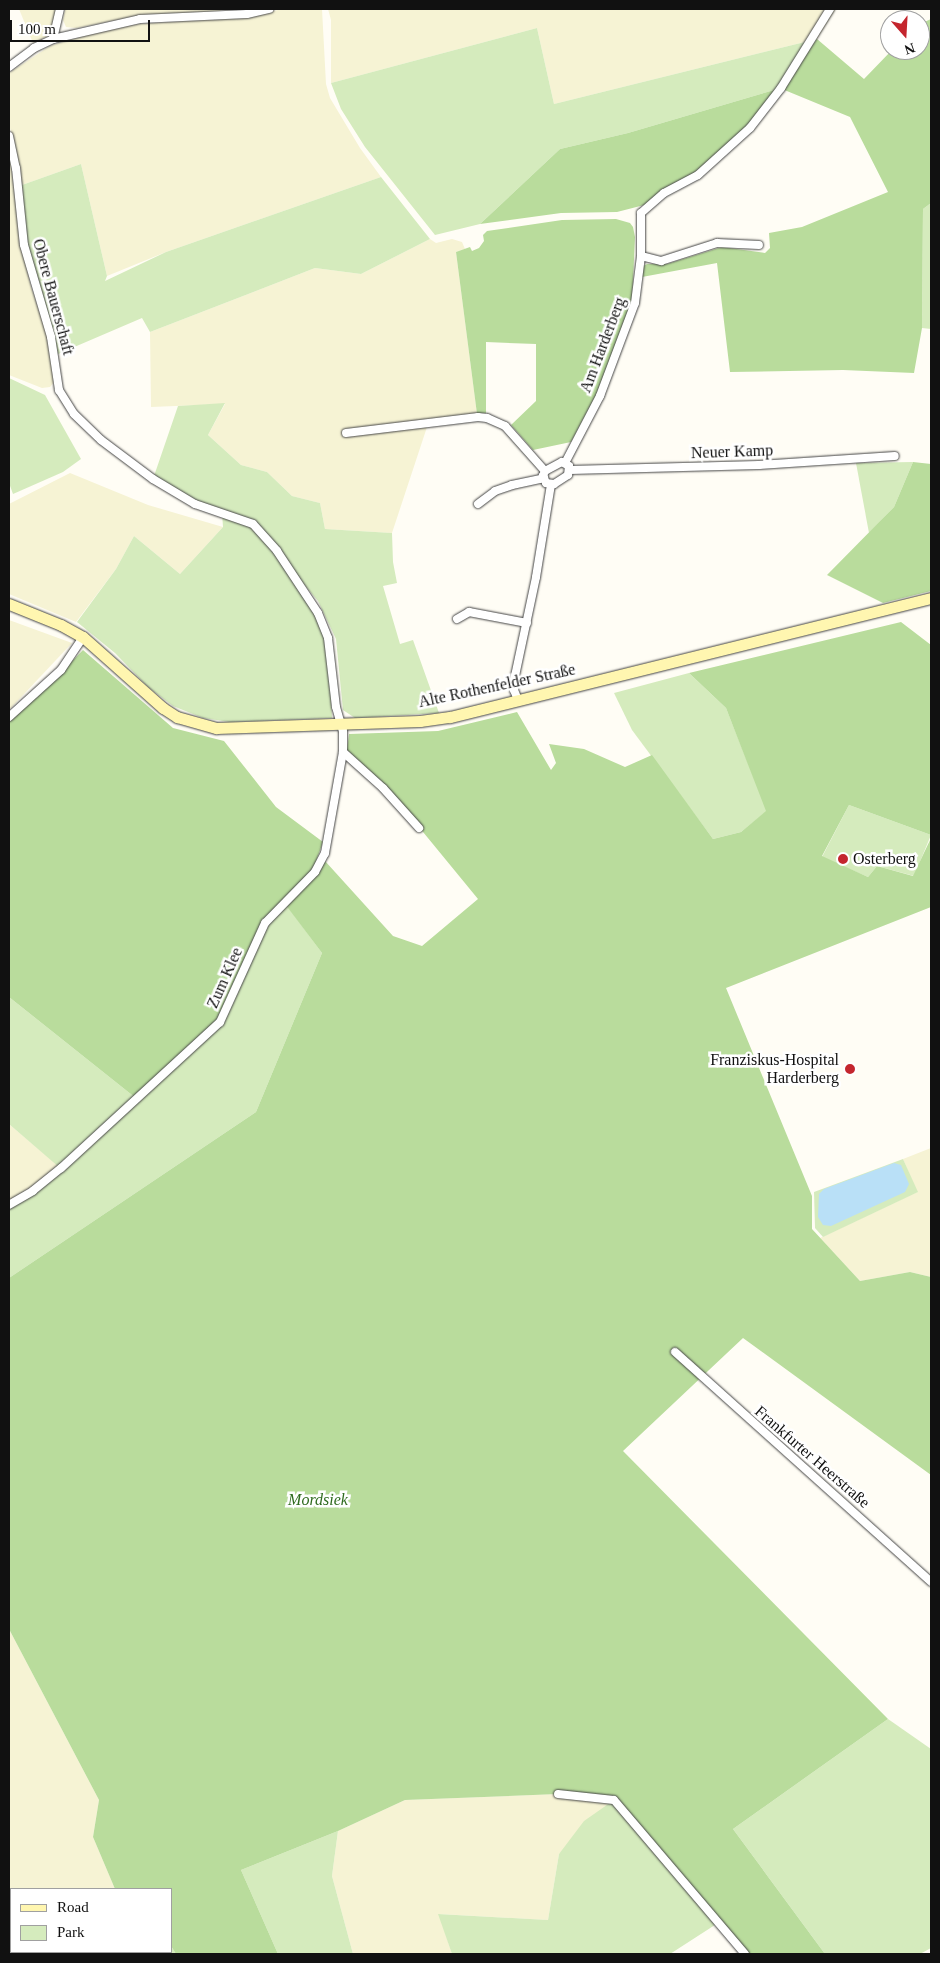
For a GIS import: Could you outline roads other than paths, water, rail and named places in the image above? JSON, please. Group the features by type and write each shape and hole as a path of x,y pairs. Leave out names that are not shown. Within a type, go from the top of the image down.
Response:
{"street":[{"path":"53,39 60,9"},
{"path":"9,67 34,48 53,39 140,19 248,14 269,9"},
{"name":"Am Harderberg","path":"565,462 600,396 636,303 641,213 664,193 698,175 750,128 781,88 830,9"},
{"name":"Obere Bauerschaft","path":"9,136 16,168 24,244 51,337 59,390 74,414 101,440 153,479 195,504 253,524 277,551 318,613 328,638 336,706 341,724"},
{"path":"640,256 661,261 717,243 759,245"},
{"path":"346,433 478,417 487,418 505,426 551,484 527,623 515,676 514,690 518,700"},
{"name":"Neuer Kamp","path":"570,470 768,465 895,456"},
{"path":"478,504 495,491 544,475 558,463 565,462 570,470 567,477 551,484"},
{"name":"Alte Rothenfelder Straße","path":"9,604 83,636 163,708 177,717 195,724 216,728 420,721 450,717 931,598"},
{"path":"457,619 469,612 527,623"},
{"path":"9,717 61,670 83,636"},
{"name":"Zum Klee","path":"9,1205 33,1191 60,1168 220,1022 265,923 315,872 325,853 342,752 341,724"},
{"path":"342,752 383,788 419,828"},
{"name":"Frankfurter Heerstraße","path":"675,1352 931,1582"},
{"path":"558,1794 614,1800 745,1954"}],"water":[{"path":"894,1163 901,1165 909,1184 905,1192 831,1226 823,1225 818,1217 819,1194 824,1189"}],"place":[{"name":"Osterberg","path":"843,859"},
{"name":"Franziskus-Hospital Harderberg","path":"850,1069"}],"park label":[{"name":"Mordsiek","path":"318,1500"}]}
